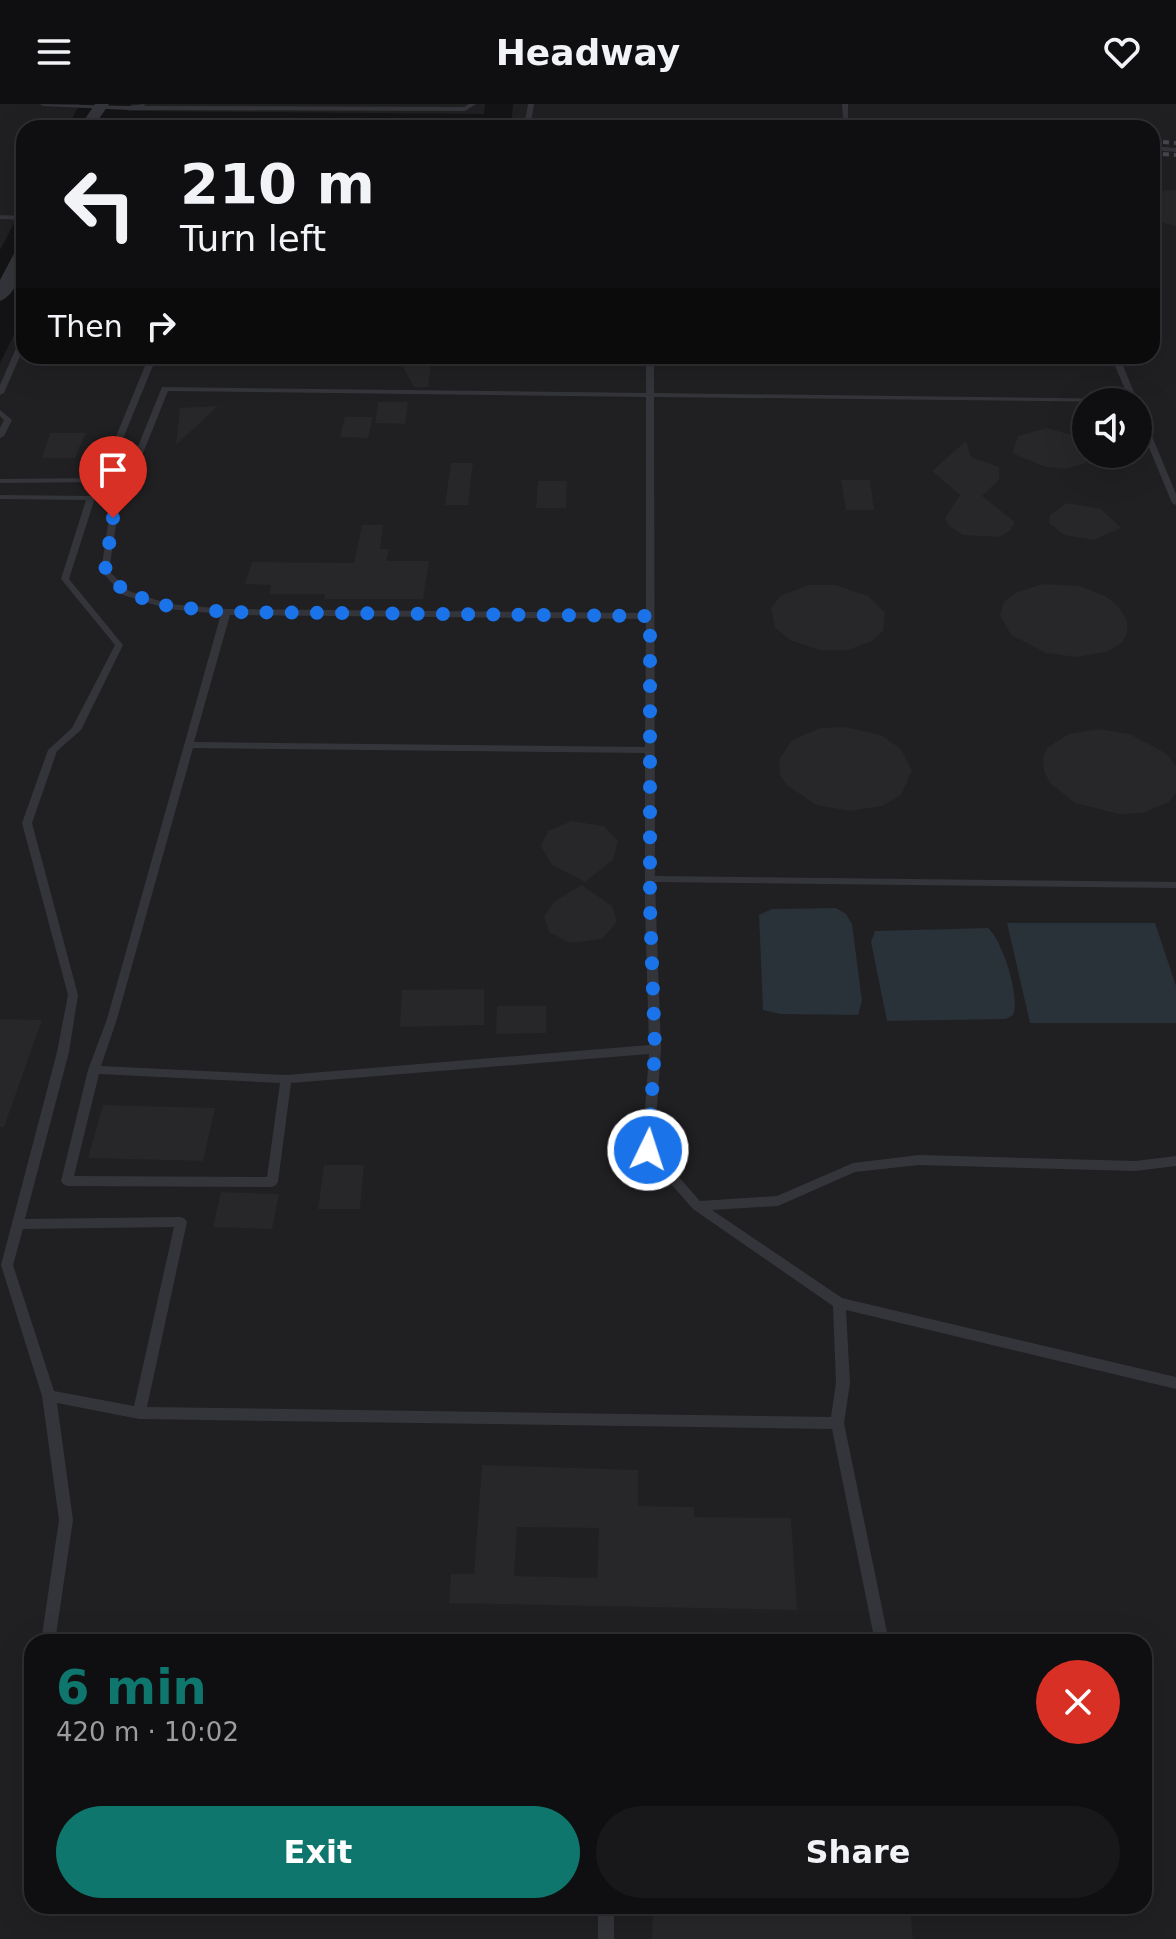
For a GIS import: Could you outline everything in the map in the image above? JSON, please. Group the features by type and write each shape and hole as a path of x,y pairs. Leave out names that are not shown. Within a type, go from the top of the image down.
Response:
{"street":[{"path":"0,296 16,265"}],"lane":[{"path":"43,104 465,109 473,104"},
{"path":"840,120 846,119 845,104"},
{"path":"0,393 16,357"},
{"path":"49,1634 66,1520 49,1396 7,1265 63,1052 73,995 27,823 53,750 76,730 119,645 65,579 91,498 102,480 150,364"},
{"path":"650,364 650,879 655,1049 648,1150 697,1206 839,1303 1176,1383"},
{"path":"1118,364 1128,388"},
{"path":"650,616 226,612 168,606 126,593 105,571 113,518 165,389 1072,401"},
{"path":"0,412 8,420 0,436"},
{"path":"1152,446 1176,503"},
{"path":"0,481 102,480"},
{"path":"0,497 91,498"},
{"path":"226,612 112,1019 94,1070 67,1181 272,1182 286,1079"},
{"path":"189,745 650,750"},
{"path":"650,879 1176,885"},
{"path":"94,1070 286,1079 655,1049"},
{"path":"697,1206 778,1201 853,1168 919,1160 1135,1166 1176,1161"},
{"path":"18,1224 181,1222 139,1413"},
{"path":"839,1303 843,1383 837,1423 880,1634"},
{"path":"49,1396 139,1413 837,1423"},
{"path":"606,1914 606,1939"}],"shaded area":[{"path":"0,104 80,104 71,120 16,120 16,220 0,250"},
{"path":"131,104 485,104 484,114 128,111"},
{"path":"513,104 1176,104 1176,1939 0,1939 0,363 16,331 16,364 1160,364 1160,120 512,120"},
{"path":"836,908 846,914 852,924 862,1001 858,1015 780,1014 763,1010 759,915 772,909"},
{"path":"1007,923 1155,923 1176,986 1176,1023 1030,1023"},
{"path":"988,928 999,944 1009,969 1015,1007 1013,1015 1006,1019 887,1021 871,942 875,931"}],"building":[{"path":"1176,190 1176,226 1160,222 1160,191"},
{"path":"401,364 431,364 428,387 414,387"},
{"path":"378,402 408,402 405,424 375,423"},
{"path":"218,406 176,445 180,408"},
{"path":"345,417 373,417 368,438 340,437"},
{"path":"1047,428 1072,435 1072,467 1046,467 1012,453 1018,436"},
{"path":"50,433 86,433 75,458 42,458"},
{"path":"966,441 971,457 999,467 999,480 982,496 1015,522 1010,531 999,537 963,535 949,526 945,518 960,495 932,471"},
{"path":"451,463 473,463 468,505 445,505"},
{"path":"841,480 870,480 874,510 846,510"},
{"path":"538,481 567,481 566,508 536,508"},
{"path":"1067,503 1101,509 1121,528 1094,540 1064,535 1049,523 1050,515"},
{"path":"362,525 383,525 380,549 389,549 386,561 429,561 423,599 324,599 325,594 269,594 271,585 245,584 252,562 354,563"},
{"path":"1042,584 1080,586 1105,596 1118,606 1127,620 1127,634 1122,643 1106,652 1077,657 1046,653 1011,635 1000,615 1004,602 1015,593"},
{"path":"809,585 836,585 868,596 885,613 883,631 872,641 848,650 819,650 790,640 775,628 771,609 780,596"},
{"path":"845,727 881,735 901,749 912,771 901,795 882,806 850,811 816,805 787,785 780,775 779,760 792,740 820,728"},
{"path":"1099,729 1130,734 1167,754 1176,766 1176,793 1169,802 1143,813 1119,814 1075,803 1050,783 1044,771 1043,757 1048,747 1069,734"},
{"path":"571,821 604,826 618,841 613,860 585,882 552,865 541,846 548,831"},
{"path":"582,885 612,906 617,922 602,939 570,943 549,932 544,916 555,901"},
{"path":"484,989 484,1025 400,1027 402,990"},
{"path":"497,1006 546,1006 546,1033 496,1034"},
{"path":"0,1019 42,1020 4,1127 0,1127"},
{"path":"103,1105 215,1108 203,1161 88,1158"},
{"path":"324,1165 364,1165 360,1209 318,1209"},
{"path":"221,1192 279,1194 272,1229 213,1227"},
{"path":"482,1465 638,1470 638,1506 694,1507 694,1517 791,1518 797,1610 449,1603 451,1574 474,1574","holes":["517,1527 599,1528 597,1578 514,1576"]},
{"path":"653,1914 911,1914 913,1939 652,1939"}],"railway":[{"path":"1160,142 1176,143"},
{"path":"1160,154 1176,155"}],"route":[{"path":"113,518 105,571 126,593 168,606 226,612 650,616 650,907 655,1049 648,1150"}]}
